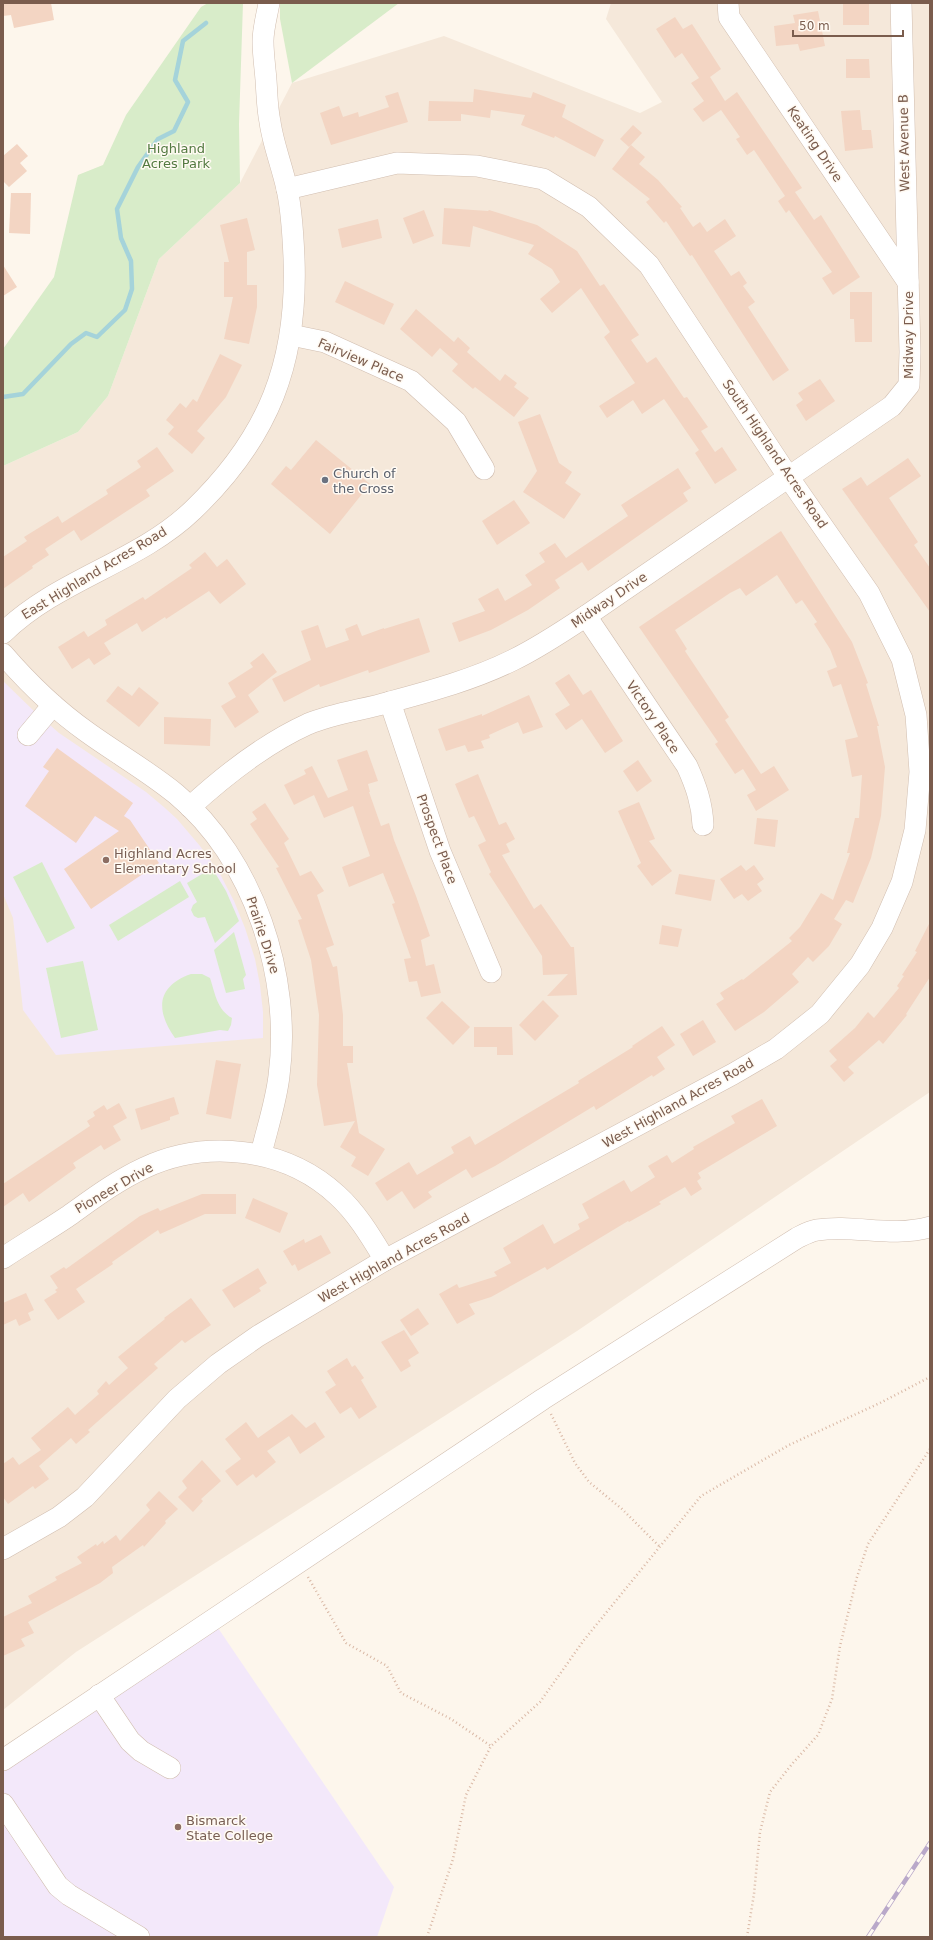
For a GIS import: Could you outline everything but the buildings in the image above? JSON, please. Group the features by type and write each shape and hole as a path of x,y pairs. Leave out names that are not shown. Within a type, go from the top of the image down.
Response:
{"street":[{"name":"East Highland Acres Road","path":"3,632 34,607 162,535 204,500 238,460 258,428 282,376 291,335 295,280 293,222 287,189 270,122 263,41 269,3"},
{"name":"Keating Drive","path":"728,3 729,17 908,282"},
{"name":"West Avenue B","path":"901,3 908,282"},
{"name":"South Highland Acres Road","path":"287,189 397,163 477,166 543,179 589,207 649,265 789,478 869,593 902,659 916,715 920,772 916,830 902,882 882,928 860,965 820,1014"},
{"name":"Midway Drive","path":"190,807 240,764 257,752 307,725 322,719 390,702 470,678 534,649 586,616 892,406 909,385 908,282"},
{"name":"Fairview Place","path":"291,335 325,342 411,381 456,422 484,468"},
{"name":"Victory Place","path":"586,616 687,766 697,787 702,807 703,825"},
{"name":"Prairie Drive","path":"3,654 53,705 86,732 166,786 190,807 218,840 249,890 263,925 278,982 281,1029 279,1076 261,1154"},
{"name":"Prospect Place","path":"390,702 440,851 491,972"},
{"path":"28,735 53,705"},
{"name":"West Highland Acres Road","path":"3,1550 59,1517 85,1497 104,1478 158,1417 187,1390 218,1364 258,1336 385,1260 733,1074 776,1049 820,1014"},
{"name":"Pioneer Drive","path":"3,1258 101,1193 143,1168 170,1158 217,1151 261,1154 301,1170 336,1194 358,1220 385,1260"},
{"path":"3,1760 300,1563 543,1399 797,1238 816,1230 845,1229 889,1233 914,1231 930,1227"},
{"path":"99,1695 130,1741 148,1756 170,1768"},
{"path":"3,1804 58,1886 69,1895 139,1937"}],"path":[{"path":"427,1937 453,1858 466,1795 491,1746 540,1702 584,1640 701,1496 789,1445 880,1403 930,1377"},
{"path":"543,1399 575,1463 589,1482 622,1509 660,1546"},
{"path":"747,1937 754,1894 760,1832 770,1792 792,1764 818,1735 832,1699 840,1646 857,1577 868,1544 930,1449"},
{"path":"300,1563 346,1643 387,1666 401,1692 451,1719 491,1746"}],"shaded area":[{"path":"611,3 930,3 930,1092 577,1331 76,1652 3,1710 3,466 78,432 108,396 159,259 240,183 292,83 444,36 640,113 662,102 606,19"},
{"name":"Highland Acres Elementary School","path":"3,681 59,733 146,792 177,819 200,846 220,874 234,901 245,928 255,959 260,985 263,1012 263,1038 56,1055 23,1010 13,918 3,894"},
{"name":"Bismarck State College","path":"216,1625 394,1887 377,1937 3,1937 3,1767"}],"green space":[{"name":"Highland Acres Park","path":"208,3 243,3 239,124 240,183 159,259 108,396 78,432 3,466 3,349 54,277 78,175 103,165 126,115 201,7"},
{"path":"280,3 399,3 292,83 280,19"},
{"path":"42,862 75,928 47,943 13,877"},
{"path":"212,868 226,891 239,921 215,943 205,917 198,918 194,916 191,910 193,905 197,902 187,883"},
{"path":"180,881 189,897 118,941 109,925"},
{"path":"234,932 246,975 243,979 245,989 226,993 214,950"},
{"path":"83,961 98,1030 61,1038 46,968"},
{"path":"191,974 202,974 210,978 220,1006 227,1015 232,1018 228,1031 220,1030 175,1038 164,1018 162,1009 163,1000 171,985"}],"waterway":[{"path":"3,397 23,394 71,344 86,333 97,337 125,310 132,289 131,261 121,238 117,209 138,167 158,139 174,131 188,102 175,80 183,41 206,23"}],"railway":[{"path":"868,1937 930,1843"}],"place":[{"name":"Church of the Cross","path":"325,480"},
{"name":"Highland Acres Elementary School","path":"106,860"},
{"name":"Bismarck State College","path":"178,1827"}]}
